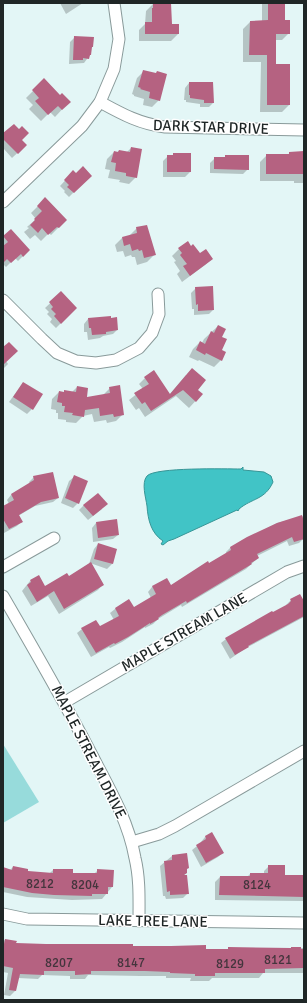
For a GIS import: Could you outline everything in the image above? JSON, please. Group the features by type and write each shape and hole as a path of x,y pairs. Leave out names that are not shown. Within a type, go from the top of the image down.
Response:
{"street":[{"path":"3,202 82,126 100,102 114,69 119,39 114,3"},
{"name":"DARK STAR DRIVE","path":"100,102 134,120 165,128 304,130"},
{"path":"3,300 57,353 76,361 96,363 116,360 139,348 148,338 152,333 159,314 158,294"},
{"path":"3,567 54,538"},
{"name":"MAPLE STREAM LANE","path":"65,702 287,572 304,566"},
{"name":"MAPLE STREAM DRIVE","path":"3,596 65,702 116,802 132,842 138,876 139,921"},
{"path":"132,842 159,834 175,826 304,751"},
{"name":"LAKE TREE LANE","path":"3,914 27,919 304,923"}],"shaded area":[{"path":"243,467 243,470 264,472 271,476 273,482 270,488 262,496 244,505 238,511 237,510 168,541 163,545 161,544 163,541 153,530 148,516 144,486 147,476 163,471 241,469"},
{"path":"3,744 39,802 3,823"}],"building":[{"path":"153,3 171,3 172,24 179,24 179,34 145,34 145,22 152,22"},
{"path":"268,3 285,3 285,20 290,20 290,34 276,34 276,64 290,64 290,105 267,105 267,55 249,55 250,21 268,20"},
{"path":"74,36 94,37 93,47 89,59 83,58 83,60 73,60"},
{"path":"143,70 156,73 157,71 167,74 160,101 149,98 150,92 138,87"},
{"path":"44,78 60,95 62,93 71,102 62,110 58,106 48,115 35,101 39,98 32,90"},
{"path":"189,82 213,82 214,103 204,103 204,100 190,98"},
{"path":"14,124 19,129 22,126 29,133 22,140 27,145 18,154 3,139 3,133"},
{"path":"131,147 142,149 137,178 126,176 126,173 115,171 116,163 111,162 114,151 118,152 119,150 130,152"},
{"path":"304,151 304,174 266,174 266,154 289,154 289,152"},
{"path":"173,153 191,153 191,172 167,172 167,155 173,155"},
{"path":"225,155 249,155 249,170 214,169 214,157 225,157"},
{"path":"83,166 92,176 74,193 67,187 69,185 64,180 73,170 76,173"},
{"path":"45,197 67,220 59,228 57,227 48,235 42,228 38,233 30,225 42,211 37,206"},
{"path":"147,225 156,255 144,258 142,250 139,251 138,249 132,251 130,244 124,246 122,237 137,233 136,227"},
{"path":"11,229 30,250 23,257 21,254 11,263 7,259 3,263 3,246 8,242 3,236"},
{"path":"188,241 191,246 193,244 200,253 206,249 213,259 190,276 183,266 187,264 180,255 182,253 178,248"},
{"path":"213,286 214,310 198,311 198,304 196,305 195,287"},
{"path":"61,291 77,308 61,324 54,316 56,314 51,309 53,307 49,302"},
{"path":"111,316 111,318 117,317 118,330 106,332 106,334 92,335 91,328 89,328 88,318"},
{"path":"218,325 226,329 222,337 227,339 222,350 226,352 222,361 196,350 200,341 205,344 211,331 214,333"},
{"path":"9,342 18,351 3,365 3,347"},
{"path":"192,368 206,380 198,390 203,394 196,402 183,390 151,411 145,402 142,404 134,393 149,384 144,377 154,370 170,394"},
{"path":"23,382 43,394 33,410 13,397"},
{"path":"120,385 124,415 114,417 113,414 100,416 99,408 85,410 84,417 72,415 73,413 64,412 65,406 62,406 62,403 57,402 59,391 64,392 64,390 76,392 77,386 88,388 87,397 110,393 109,387"},
{"path":"53,472 59,498 41,502 19,515 23,522 9,529 3,519 3,506 14,500 11,494 34,480 33,476"},
{"path":"74,475 88,481 79,504 65,498"},
{"path":"98,493 108,504 93,516 83,505"},
{"path":"302,515 304,522 304,539 294,542 292,537 257,554 259,558 251,563 252,564 187,603 186,601 162,615 158,618 159,619 115,644 114,643 96,653 81,628 96,620 100,626 119,616 115,608 129,599 134,607 156,594 152,586 167,578 171,585 208,561 209,563 231,550 230,547 247,537 277,523"},
{"path":"117,519 119,535 98,538 96,522"},
{"path":"98,543 117,549 113,564 94,559"},
{"path":"91,562 104,585 64,609 54,591 37,602 27,585 31,582 30,580 39,575 45,586 67,573 69,576"},
{"path":"300,594 304,601 304,616 248,646 249,647 235,655 225,638 272,611 273,612 288,604 291,601 290,599"},
{"path":"212,832 224,853 206,863 196,845 206,839 205,836"},
{"path":"187,853 189,868 187,869 187,873 184,875 187,875 189,894 170,895 170,891 167,892 164,861 172,860 172,855"},
{"path":"268,865 285,865 285,875 304,875 304,897 219,895 220,876 250,876 250,873 268,873"},
{"path":"13,866 28,869 28,871 53,873 53,869 73,869 73,873 97,873 97,869 114,870 113,887 108,887 108,894 92,894 92,896 32,893 3,887 3,867 12,870"},
{"path":"5,939 17,941 16,943 46,944 133,944 133,946 206,945 206,949 228,949 228,947 301,947 301,949 304,949 304,968 265,969 265,973 215,973 215,976 195,976 195,974 145,971 91,971 91,974 75,975 75,971 44,971 44,975 20,974 16,991 9,990 13,968 3,966 3,949"}]}
